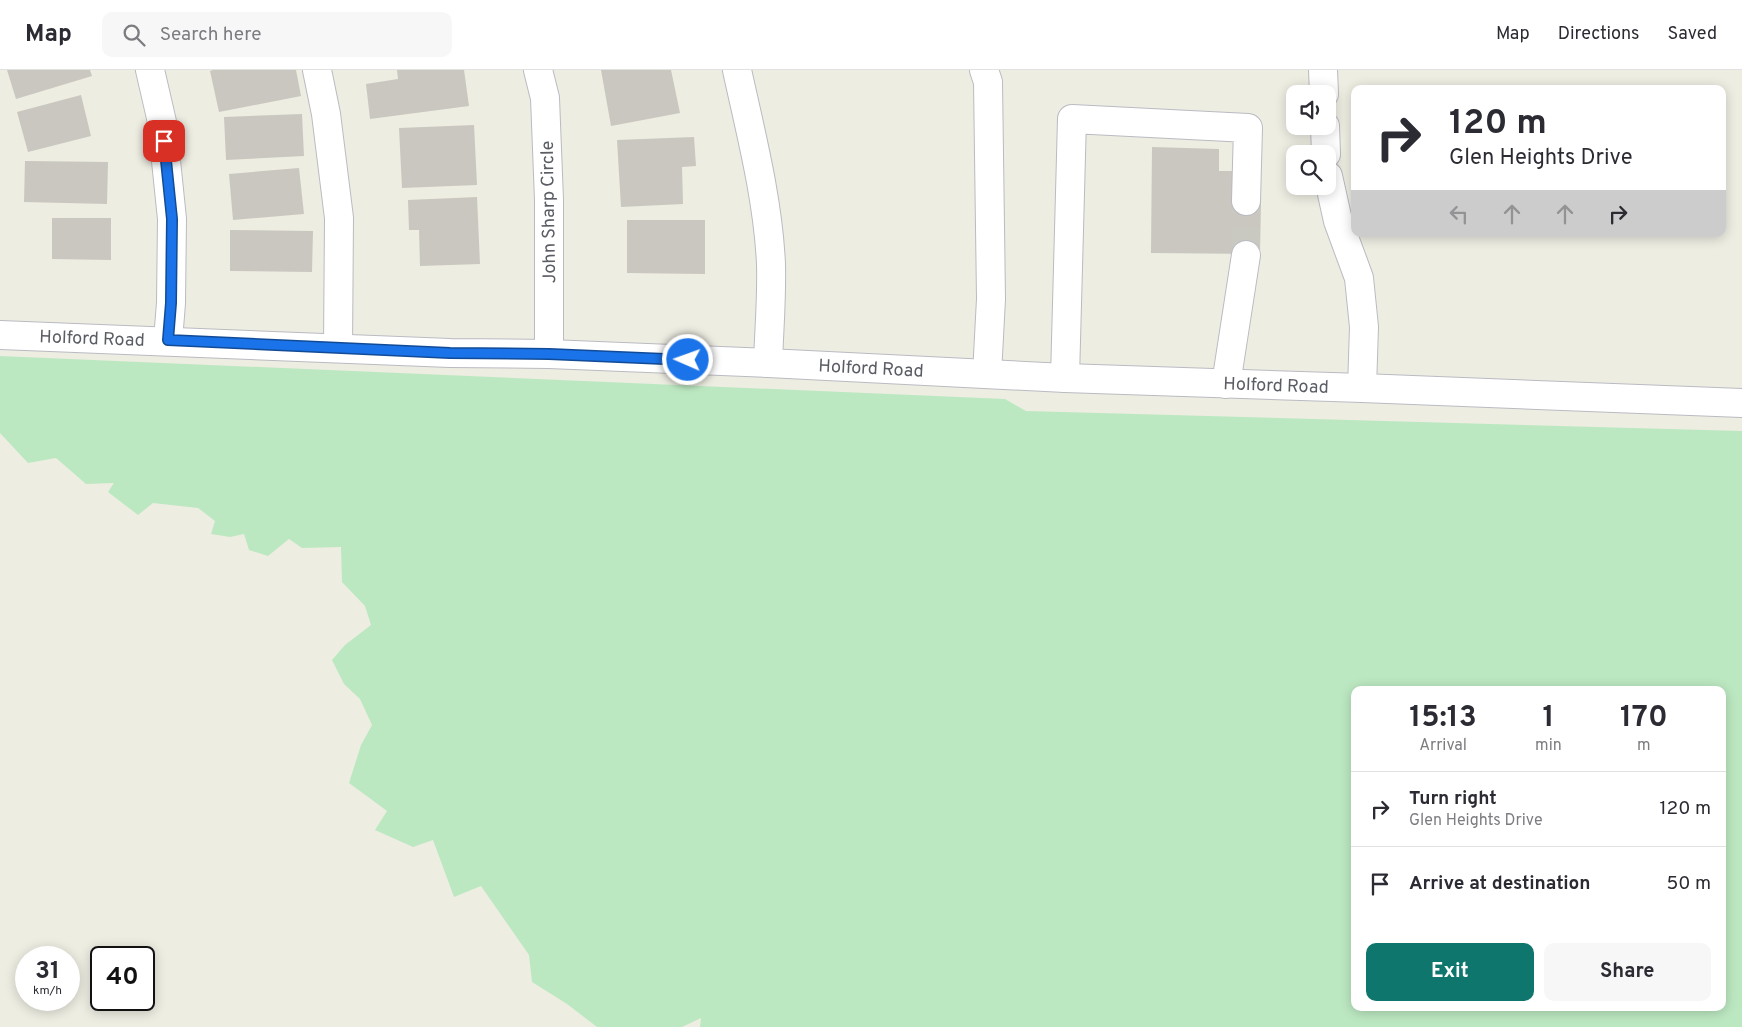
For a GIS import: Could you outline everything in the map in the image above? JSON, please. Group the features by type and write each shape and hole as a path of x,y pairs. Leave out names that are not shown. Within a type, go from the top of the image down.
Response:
{"street":[{"path":"150,70 162,122 172,219 171,303 168,340"},
{"path":"317,70 326,114 339,218 338,348"},
{"name":"John Sharp Circle","path":"538,70 545,98 549,200 549,354"},
{"path":"736,70 757,160 768,225 771,265 768,363"},
{"path":"984,70 988,82 991,299 987,374"},
{"path":"1323,70 1324,85"},
{"path":"1065,378 1072,119 1248,128 1246,202"},
{"path":"1332,195 1338,221 1359,278 1364,327 1362,388"},
{"path":"1226,384 1246,255"},
{"name":"Holford Road","path":"0,335 168,340 450,353 549,354 1065,378 1742,403"}],"green space":[{"path":"0,356 1005,399 1026,411 1742,431 1742,1027 700,1027 701,1018 682,1027 597,1027 567,1004 532,982 529,955 481,886 454,897 433,840 413,847 375,830 387,811 349,783 361,745 372,725 360,699 344,684 332,660 345,645 371,625 365,606 342,582 341,547 302,548 289,539 268,556 249,550 244,534 230,537 211,534 215,521 198,508 153,503 138,515 108,492 114,483 86,484 56,458 28,463 0,433"}],"building":[{"path":"7,70 90,70 92,76 16,99"},
{"path":"296,70 301,96 219,112 210,71"},
{"path":"397,70 464,70 469,106 370,119 366,84 398,79"},
{"path":"601,70 671,70 680,113 611,126"},
{"path":"81,95 91,136 28,152 17,112"},
{"path":"302,114 304,156 226,160 224,117"},
{"path":"474,125 477,185 402,188 399,128"},
{"path":"694,137 696,166 682,167 683,204 621,207 617,140"},
{"path":"1152,147 1219,149 1219,171 1242,171 1241,201 1261,202 1260,254 1151,253"},
{"path":"25,161 108,162 107,204 24,202"},
{"path":"299,168 304,214 233,220 229,174"},
{"path":"477,197 480,264 420,266 419,230 409,230 408,200"},
{"path":"52,218 111,218 111,260 52,259"},
{"path":"627,220 705,220 705,274 627,273"},
{"path":"230,230 313,231 312,272 230,271"}],"tunnel":[{"path":"1246,201 1246,255"}],"route":[{"path":"164,141 172,219 171,303 168,340 450,353 549,354 688,360"}]}
